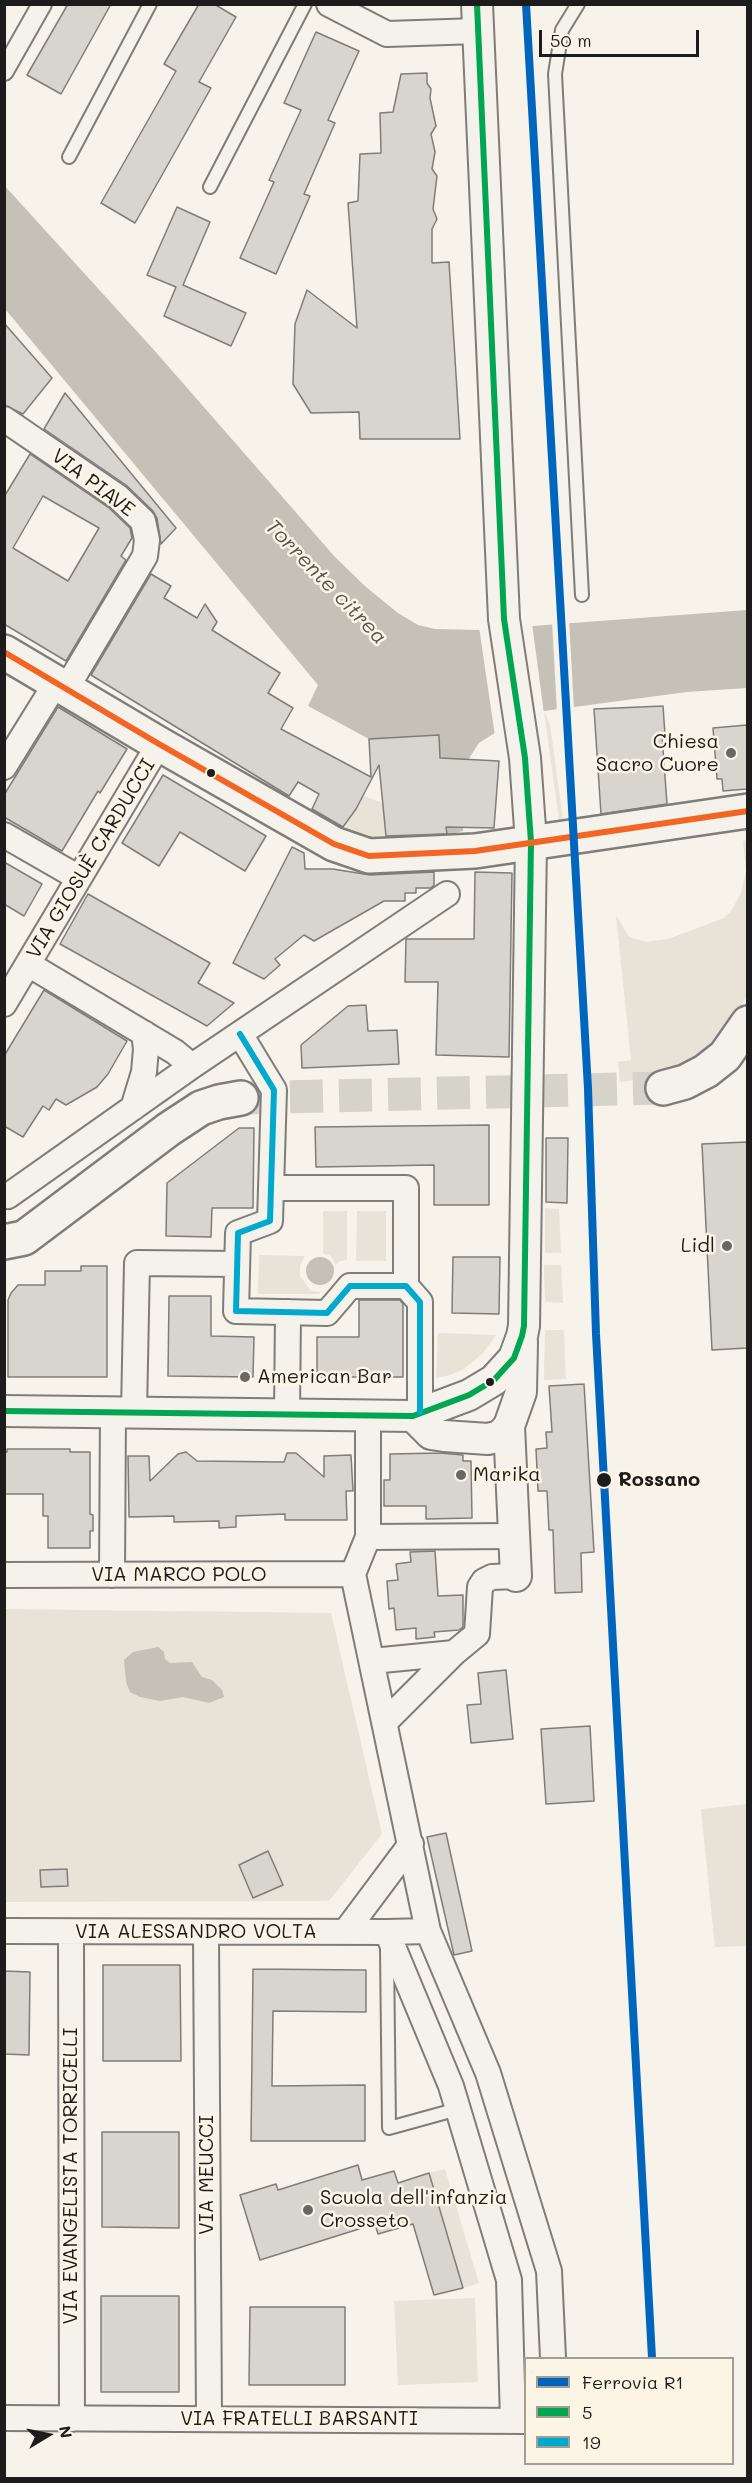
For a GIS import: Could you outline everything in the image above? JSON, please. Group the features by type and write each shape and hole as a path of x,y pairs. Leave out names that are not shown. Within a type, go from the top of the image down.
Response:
{"main road":[{"path":"4,652 334,844 369,855 475,850 747,811"},
{"path":"663,1088 685,1082 706,1071 725,1056 747,1023"},
{"path":"4,1266 14,1240 184,1119 210,1105 241,1098"}],"street":[{"path":"4,71 42,4"},
{"path":"4,1411 416,1414 469,1395 494,1380 514,1358 522,1336 524,1326 531,842 525,758 504,619 478,18 387,33 329,4"},
{"name":"VIA PIAVE","path":"4,419 118,496 143,521 147,540 145,556 61,686 4,768"},
{"name":"VIA GIOSUÈ CARDUCCI","path":"4,1004 159,744"},
{"path":"4,835 79,879"},
{"path":"6,1195 447,894"},
{"path":"28,964 175,1052 192,1066"},
{"path":"133,1108 144,1072 146,1048 144,1034"},
{"path":"240,1034 274,1090 270,1221 238,1233 236,1311 327,1313 350,1286 406,1286"},
{"path":"271,1188 406,1188 406,1286 420,1302 416,1414 431,1434 480,1439 500,1436 509,1426"},
{"path":"112,1575 137,1263 237,1264"},
{"path":"287,1414 288,1312"},
{"path":"385,1722 454,1653 477,1634 480,1587 484,1581 492,1577 516,1576 509,1426 521,1392 522,1336"},
{"path":"368,1415 368,1538 354,1574 428,1931 488,2073 549,2271 553,2357"},
{"path":"480,1439 497,1446 511,1474"},
{"path":"368,1538 514,1536"},
{"name":"VIA MARCO POLO","path":"4,1575 354,1574"},
{"path":"372,1661 454,1653"},
{"path":"346,1931 411,1844"},
{"name":"VIA ALESSANDRO VOLTA","path":"4,1931 428,1931"},
{"name":"VIA EVANGELISTA TORRICELLI","path":"70,1932 72,2419"},
{"name":"VIA MEUCCI","path":"206,1932 208,2418"},
{"path":"387,1932 451,2086 509,2280 519,2421"},
{"name":"VIA FRATELLI BARSANTI","path":"4,2418 519,2421"}],"lane":[{"path":"69,157 150,4"},
{"path":"210,187 304,4"},
{"path":"578,4 562,30 555,74 582,596"},
{"path":"387,1932 389,2128 458,2109"}],"shaded area":[{"path":"544,711 550,724 563,820 559,820"},
{"path":"363,796 383,803 386,841 367,839 345,828"},
{"path":"747,840 747,996 723,1035 702,1056 678,1068 649,1078 620,1082 618,1062 631,1060 616,915 629,937 646,942 668,939 724,918 731,911 741,893 746,871 743,841"},
{"path":"545,1208 559,1209 561,1253 545,1253"},
{"path":"323,1211 347,1211 347,1260 340,1261 336,1265 331,1256 323,1253"},
{"path":"357,1211 386,1211 386,1261 356,1261"},
{"path":"259,1255 305,1256 300,1266 300,1276 311,1291 321,1292 319,1294 258,1294"},
{"path":"544,1265 561,1265 563,1303 545,1302"},
{"path":"545,1330 564,1330 566,1379 544,1380"},
{"path":"438,1333 496,1335 483,1353 464,1369 436,1378"},
{"path":"5,1609 331,1613 382,1834 329,1901 5,1902"},
{"path":"747,1804 747,1946 715,1947 701,1809"},
{"path":"445,2169 479,2283 463,2288 429,2173"},
{"path":"475,2298 478,2382 398,2385 394,2301"}],"water":[{"name":"Torrente citrea","path":"4,185 154,350 335,557 366,587 398,613 418,625 435,629 479,630 747,610 747,688 687,692 544,711 501,729 479,743 468,760 463,831 447,835 438,735 369,739 308,706 318,685 5,309"},
{"path":"320,1257 330,1261 334,1271 330,1281 320,1285 310,1281 306,1271 310,1261"},
{"path":"158,1647 170,1663 192,1662 202,1677 212,1680 222,1690 224,1697 209,1703 183,1697 160,1701 140,1697 130,1692 126,1682 124,1660 133,1652"}],"pier":[{"path":"569,619 574,710 557,712 552,621"},
{"path":"532,623 544,714 495,736 479,627"}],"building":[{"path":"68,4 111,4 61,94 27,75"},
{"path":"199,4 214,4 236,17 199,82 211,88 135,223 101,203 176,71 164,64"},
{"path":"316,32 359,51 328,120 335,123 304,194 310,196 276,274 240,258 274,182 269,180 301,110 284,103"},
{"path":"427,73 436,126 431,134 435,152 432,169 437,176 433,209 437,219 432,229 432,263 449,262 460,439 360,439 359,412 311,413 293,384 295,324 307,290 357,328 348,203 358,201 360,154 381,153 380,113 393,112 401,74"},
{"path":"177,207 210,222 183,285 246,313 231,346 164,316 176,287 147,275"},
{"path":"4,323 52,378 23,414 4,405"},
{"path":"65,393 176,528 161,544 157,518 153,511 126,485 44,429"},
{"path":"30,454 109,508 130,528 132,538 121,556 126,560 66,661 4,624 4,497","holes":["43,496 99,528 68,581 13,548"]},
{"path":"151,574 171,586 164,598 197,618 205,604 217,622 212,630 280,673 268,693 293,708 281,729 371,777 369,739 439,735 440,758 499,761 494,828 446,827 447,834 386,836 379,765 356,809 343,827 312,809 319,794 298,782 289,796 91,675"},
{"path":"663,706 665,735 662,735 667,804 601,814 594,709"},
{"path":"58,707 127,749 100,793 98,791 62,851 4,817 4,795"},
{"name":"Chiesa Sacro Cuore","path":"747,725 747,789 723,791 722,779 717,779 713,728"},
{"path":"163,775 266,836 245,871 180,832 159,866 122,843"},
{"path":"292,847 304,853 305,869 333,869 370,875 434,872 434,885 431,888 416,888 416,893 405,893 405,901 384,901 314,941 304,935 275,959 280,965 264,979 233,963"},
{"path":"4,862 42,884 24,916 4,904"},
{"path":"475,872 512,873 509,1057 436,1055 438,982 405,982 406,939 474,939"},
{"path":"88,894 210,963 198,983 234,1003 207,1026 60,944"},
{"path":"44,990 127,1041 108,1074 97,1087 66,1105 56,1099 49,1110 43,1106 23,1137 4,1126 4,1056"},
{"path":"366,1005 368,1031 397,1030 399,1064 302,1068 301,1045 348,1006"},
{"path":"489,1125 489,1205 434,1205 434,1165 316,1167 315,1127"},
{"path":"239,1128 254,1128 253,1208 212,1208 211,1237 166,1236 167,1183"},
{"path":"546,1138 568,1138 567,1203 546,1202"},
{"name":"Lidl","path":"747,1142 747,1348 712,1350 702,1144"},
{"path":"453,1257 500,1257 499,1314 452,1313"},
{"path":"81,1266 107,1266 107,1377 8,1377 8,1300 11,1293 18,1285 45,1285 45,1271 81,1271"},
{"path":"169,1296 211,1296 211,1336 254,1337 253,1377 168,1376"},
{"path":"359,1300 400,1300 403,1304 403,1377 317,1377 317,1337 359,1337"},
{"path":"584,1384 594,1552 581,1553 582,1592 555,1593 553,1530 549,1530 547,1491 538,1491 536,1449 547,1448 546,1432 552,1432 549,1386"},
{"path":"7,1449 70,1449 70,1452 90,1452 90,1514 93,1515 93,1531 90,1531 90,1548 48,1548 48,1516 43,1516 43,1494 4,1494 4,1452 7,1452"},
{"path":"186,1452 197,1461 284,1462 287,1453 296,1453 324,1477 324,1456 351,1455 353,1491 346,1491 347,1520 285,1520 285,1514 236,1516 236,1527 219,1528 219,1521 174,1522 174,1516 129,1517 128,1456 149,1456 150,1481 178,1454"},
{"path":"390,1454 463,1455 463,1461 471,1461 472,1518 426,1519 426,1506 384,1506 384,1480 390,1480"},
{"path":"435,1551 438,1596 463,1595 463,1627 459,1630 434,1632 435,1637 416,1639 416,1628 396,1630 394,1608 389,1609 387,1581 398,1580 396,1564 411,1562 410,1552"},
{"path":"506,1670 513,1739 471,1743 467,1705 481,1704 478,1673"},
{"path":"590,1726 594,1801 546,1804 541,1729"},
{"path":"446,1833 472,1951 454,1955 427,1837"},
{"path":"268,1851 283,1885 253,1898 239,1865"},
{"path":"67,1869 68,1886 41,1887 40,1870"},
{"path":"103,1965 180,1965 181,2061 103,2061"},
{"path":"253,1969 366,1970 366,2012 273,2011 272,2086 365,2085 365,2141 251,2141"},
{"path":"4,1971 30,1972 29,2055 4,2054"},
{"path":"102,2132 179,2132 179,2228 102,2227"},
{"path":"358,2165 362,2180 394,2171 398,2183 429,2173 463,2288 434,2295 413,2224 378,2234 375,2224 260,2260 240,2195 276,2184 278,2190"},
{"path":"101,2296 179,2296 179,2392 101,2392"},
{"path":"250,2307 345,2307 345,2385 249,2385"}],"tunnel":[{"path":"241,1098 663,1088"}],"rail line":[{"name":"R1","path":"526,4 588,1088 596,1334 652,2357"}],"transit line":[{"name":"5","path":"4,1411 413,1416 469,1395 494,1380 514,1358 522,1336 524,1326 531,842 525,758 504,619 477,4"},
{"path":"4,652 334,844 369,856 475,851 748,811"},
{"name":"19","path":"240,1034 274,1090 270,1221 238,1233 236,1311 327,1313 350,1286 406,1286 420,1302 420,1412"}],"place":[{"name":"Chiesa Sacro Cuore","path":"731,753"},
{"name":"Lidl","path":"727,1246"},
{"name":"American Bar","path":"245,1377"},
{"name":"Marika","path":"461,1475"},
{"name":"Rossano","path":"604,1480"},
{"name":"Scuola dell'infanzia Crosseto","path":"308,2210"}]}
